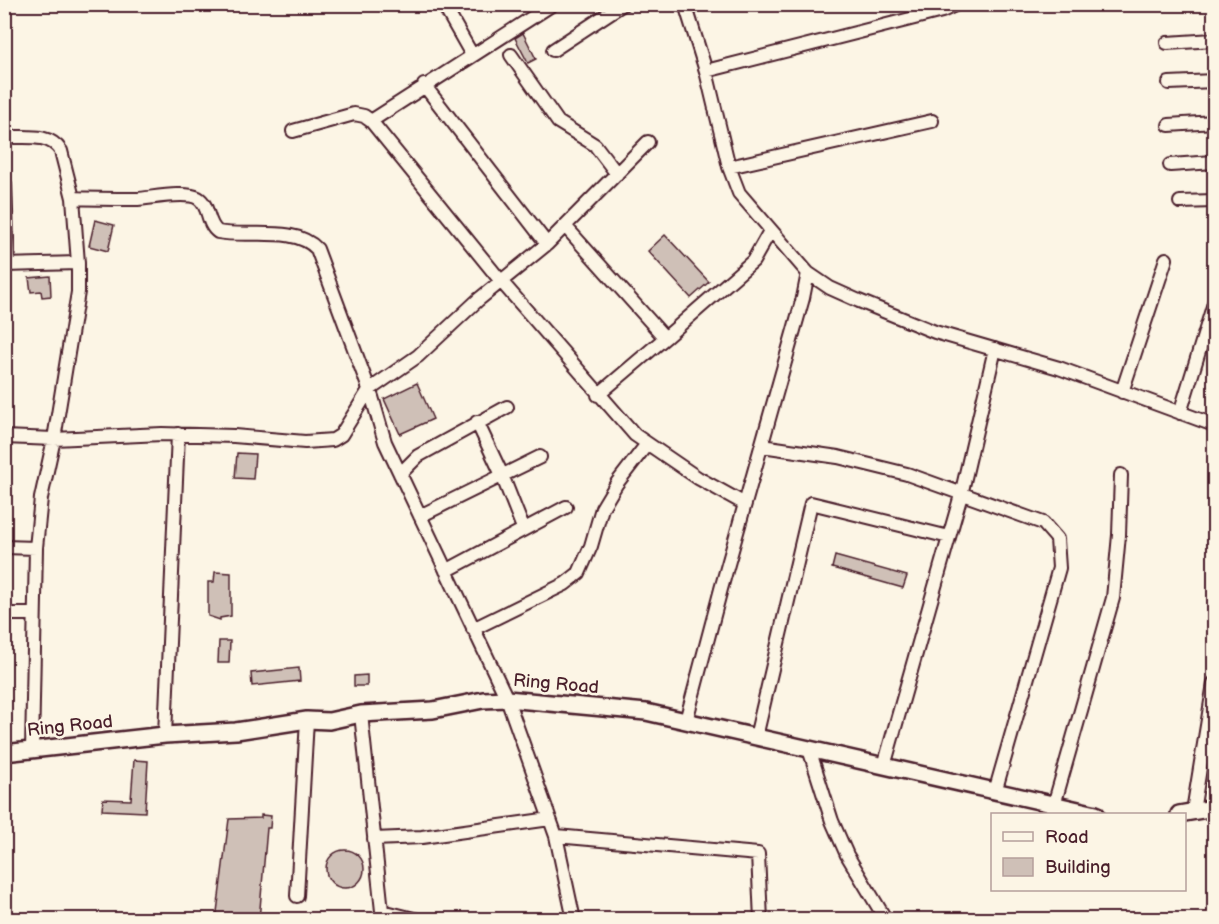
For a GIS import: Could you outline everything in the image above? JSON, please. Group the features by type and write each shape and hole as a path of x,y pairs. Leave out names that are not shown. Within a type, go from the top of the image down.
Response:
{"main road":[{"name":"Ring Road","path":"4,753 165,735 236,731 307,720 329,721 362,714 433,710 483,700 507,699 636,711 1091,813"},
{"path":"1186,813 1215,808"}],"street":[{"path":"443,4 472,55"},
{"path":"371,121 553,4"},
{"path":"553,50 623,4"},
{"path":"686,4 706,71 729,168 739,193 808,273 830,288 925,328 1059,368 1215,425"},
{"path":"912,4 914,18"},
{"path":"706,71 942,11 957,4"},
{"path":"1167,43 1215,40"},
{"path":"512,55 558,122 595,145 617,174"},
{"path":"1168,83 1215,81"},
{"path":"424,85 547,244"},
{"path":"293,131 354,114 364,116 371,121 500,280 635,435 698,478 746,504"},
{"path":"729,168 932,120"},
{"path":"1169,125 1215,122"},
{"path":"4,137 45,138 58,145 64,157 73,198 78,263 78,292 54,439 41,498 36,548 32,750"},
{"path":"4,437 54,439 178,434 305,442 333,440 341,435 369,390 418,356 500,280 547,244 648,142"},
{"path":"1170,165 1215,162"},
{"path":"5,184 6,265 78,263"},
{"path":"73,198 141,199 191,195 203,203 208,221 218,232 290,236 303,238 314,244 369,390 385,442 507,699 556,836 574,920"},
{"path":"1180,202 1215,201"},
{"path":"565,226 665,338"},
{"path":"598,395 753,261 770,231"},
{"path":"1122,392 1166,259"},
{"path":"686,721 808,273"},
{"path":"1179,413 1215,303"},
{"path":"884,766 961,495 995,350"},
{"path":"400,474 418,456 507,406"},
{"path":"477,422 502,475 523,528"},
{"path":"165,735 178,434"},
{"path":"473,629 565,584 579,573 591,546 602,508 617,483 647,444"},
{"path":"762,446 838,457 907,474 1043,523 1057,538 1059,568 995,792"},
{"path":"420,516 540,458"},
{"path":"1054,805 1113,598 1119,535 1120,475"},
{"path":"756,737 811,503 949,537"},
{"path":"446,571 566,507"},
{"path":"4,547 36,548"},
{"path":"4,614 34,614"},
{"path":"1186,813 1211,720 1215,683"},
{"path":"362,714 381,915 418,920"},
{"path":"297,896 307,720"},
{"path":"809,749 832,821 880,917"},
{"path":"374,839 430,836 550,819"},
{"path":"556,836 758,854 761,920"}],"building":[{"path":"523,33 536,59 528,63 515,38"},
{"path":"95,220 114,225 108,251 89,246"},
{"path":"665,235 709,282 691,298 648,251"},
{"path":"50,276 51,296 42,297 41,291 31,292 29,278"},
{"path":"417,383 433,419 400,434 384,399"},
{"path":"237,453 255,454 253,479 235,478"},
{"path":"835,556 907,576 903,588 832,568"},
{"path":"215,572 231,573 231,616 220,618 220,620 208,616 208,582 214,582"},
{"path":"219,641 230,641 229,663 218,663"},
{"path":"299,668 300,681 252,686 251,673"},
{"path":"367,675 367,686 354,686 354,676"},
{"path":"134,760 148,761 145,812 102,810 103,799 131,800"},
{"path":"261,815 271,816 270,828 267,828 259,920 216,920 229,819 261,818"},
{"path":"345,850 358,856 364,869 358,882 345,888 332,882 326,869 332,856"}]}
